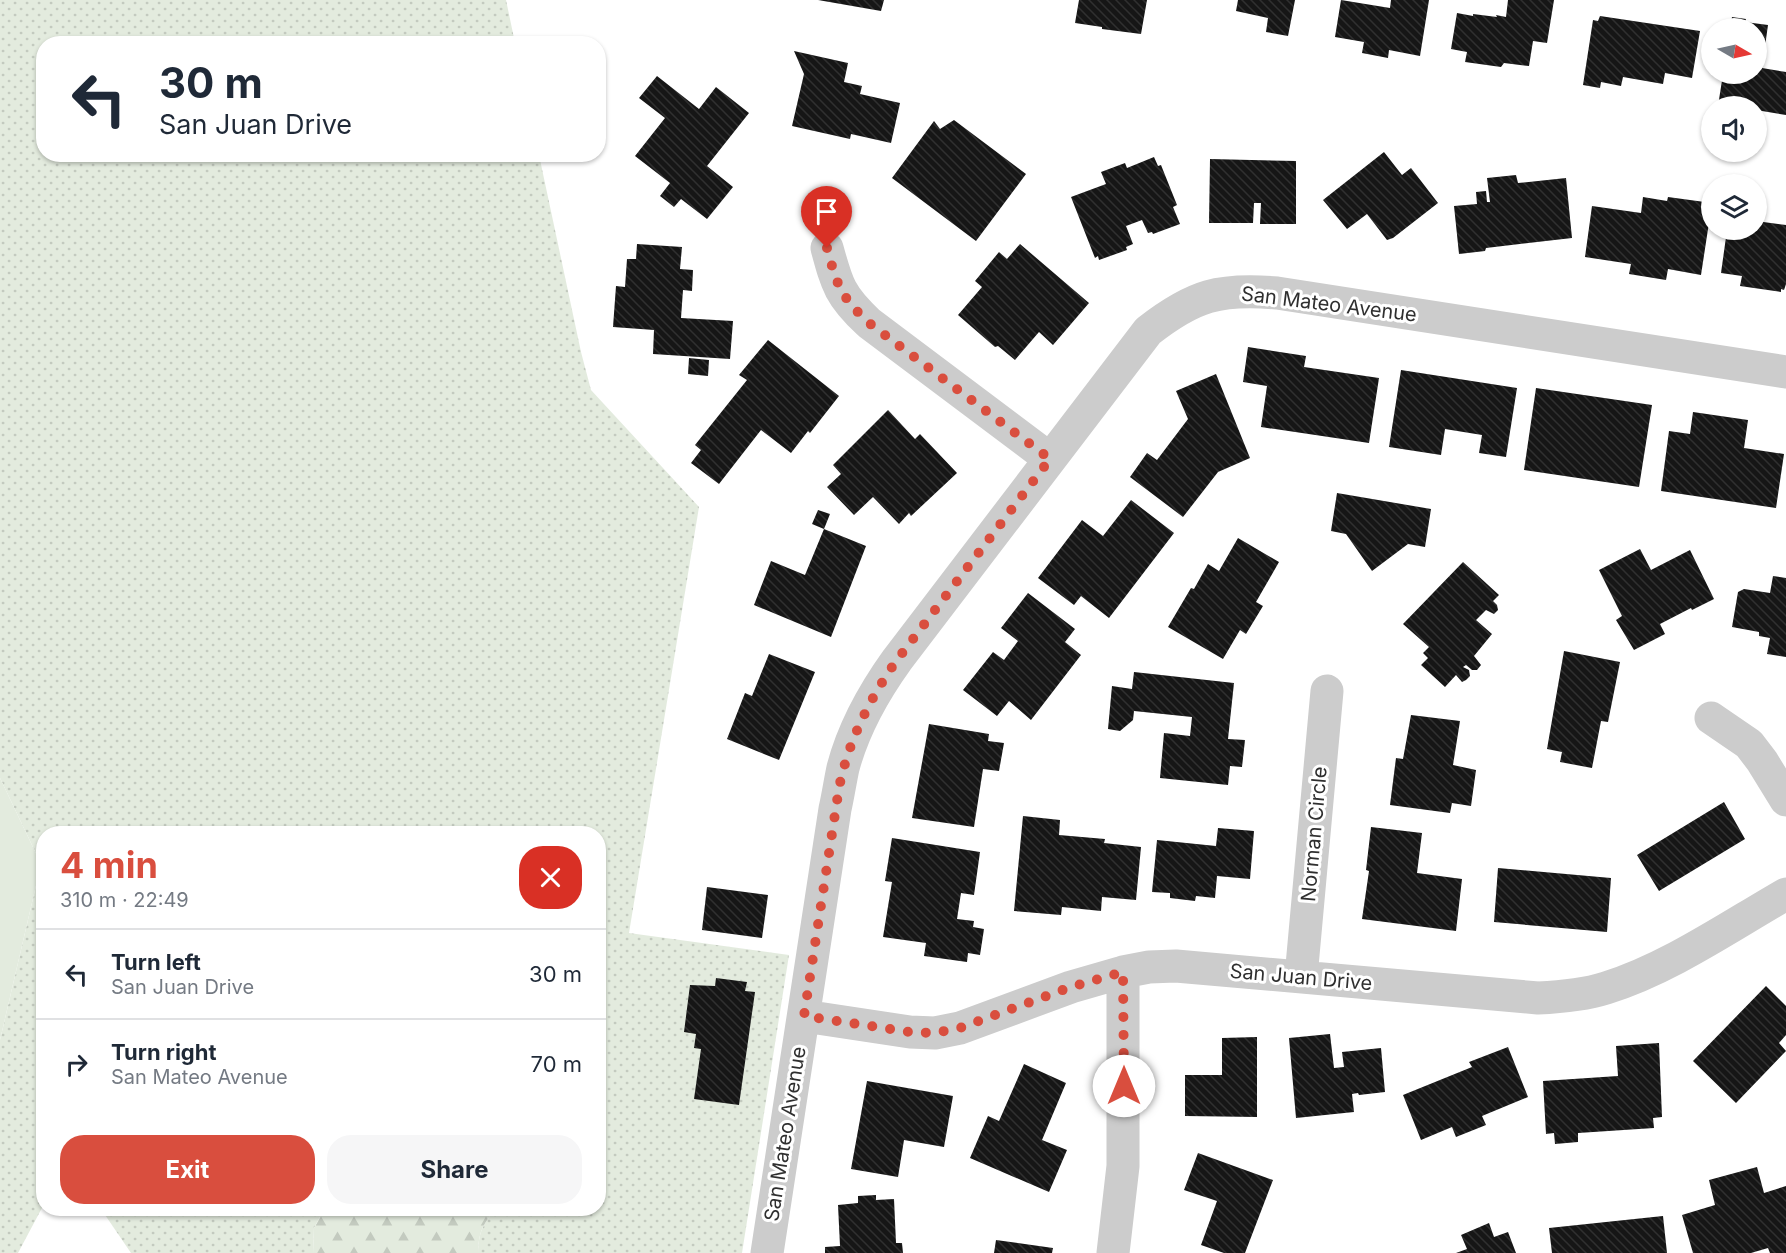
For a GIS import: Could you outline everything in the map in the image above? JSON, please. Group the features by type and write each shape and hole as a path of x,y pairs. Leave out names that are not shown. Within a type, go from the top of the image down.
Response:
{"street":[{"path":"827,248 836,281 849,304 869,323 1050,459"},
{"name":"San Mateo Avenue","path":"767,1253 837,798 844,766 859,727 879,685 897,660 1148,331 1172,312 1200,298 1224,292 1251,291 1277,293 1786,372"},
{"name":"Norman Circle","path":"1301,977 1328,691"},
{"path":"1711,718 1749,744 1786,800"},
{"name":"San Juan Drive","path":"804,1016 910,1032 934,1033 960,1028 1071,987 1123,972 1149,967 1176,966 1538,998 1568,996 1605,989 1637,977 1786,894"},
{"path":"1113,1253 1123,1166 1123,972"}],"green space":[{"path":"0,0 506,0 514,36 36,36 36,162 540,162 591,390 699,507 629,933 789,955 742,1253 478,1253 482,1229 490,1216 606,1216 606,826 36,826 36,854 0,778"},
{"path":"0,778 36,854 36,885 0,1040"},
{"path":"36,885 38,1216 18,1253 0,1253 0,1040"},
{"path":"106,1216 320,1216 314,1228 313,1253 131,1253"},
{"path":"320,1216 490,1216 482,1229 478,1253 313,1253 314,1228"}],"building":[{"path":"818,0 884,0 881,11"},
{"path":"1079,0 1147,0 1141,34 1075,23"},
{"path":"1238,0 1295,0 1288,36 1266,32 1268,18 1236,11"},
{"path":"1341,0 1390,8 1391,0 1429,0 1420,56 1389,50 1388,58 1362,53 1364,42 1335,37"},
{"path":"1508,0 1554,0 1547,43 1533,41 1529,66 1504,63 1501,67 1465,62 1467,52 1451,49 1457,13 1506,17"},
{"path":"1600,16 1700,31 1692,78 1665,73 1663,84 1623,77 1621,86 1601,82 1600,88 1583,85 1593,20 1598,21"},
{"path":"794,51 848,63 844,82 862,86 860,94 900,103 891,143 851,134 850,139 792,126 804,74"},
{"path":"1767,69 1786,72 1786,115 1767,112 1767,96 1720,96 1721,84 1767,84"},
{"path":"657,76 699,109 716,87 749,113 707,166 733,187 707,219 681,199 674,207 660,196 670,183 635,156 665,118 639,98"},
{"path":"954,120 1026,174 976,241 892,178 934,121 940,129"},
{"path":"1384,152 1402,175 1411,168 1438,203 1393,238 1387,240 1367,214 1347,229 1323,200"},
{"path":"1154,157 1158,166 1161,165 1177,205 1173,207 1180,224 1153,234 1148,233 1142,220 1126,226 1133,244 1126,247 1127,250 1099,260 1098,256 1095,258 1071,197 1106,184 1101,172 1125,163 1127,168"},
{"path":"1210,159 1296,161 1296,224 1260,224 1261,203 1254,203 1253,223 1209,223"},
{"path":"1516,175 1518,183 1566,178 1572,238 1486,248 1485,251 1459,254 1454,206 1477,204 1476,192 1486,191 1487,202 1490,202 1487,178"},
{"path":"1643,197 1667,201 1668,197 1701,202 1701,240 1706,240 1701,275 1668,269 1666,280 1629,274 1631,264 1585,257 1592,206 1641,213"},
{"path":"1767,222 1786,225 1786,284 1784,290 1781,289 1781,292 1740,286 1742,276 1721,273 1726,240 1767,240"},
{"path":"637,244 682,247 680,269 693,270 692,291 683,290 681,318 733,321 730,359 653,354 654,330 613,327 616,286 625,287 627,259 636,259"},
{"path":"1020,244 1089,303 1053,345 1039,332 1015,360 998,346 995,347 958,315 982,287 975,281 999,252 1007,259"},
{"path":"768,340 839,396 791,453 761,430 719,484 691,463 701,450 695,445 747,380 739,375"},
{"path":"1248,347 1306,356 1304,367 1379,378 1369,443 1261,427 1267,386 1243,382"},
{"path":"689,358 709,360 708,376 688,374"},
{"path":"1401,370 1517,388 1506,457 1479,453 1482,435 1445,429 1441,455 1389,447"},
{"path":"1216,374 1250,458 1218,472 1183,517 1130,477 1147,453 1157,460 1188,419 1176,391"},
{"path":"1536,388 1652,405 1639,487 1524,470"},
{"path":"888,410 915,439 920,434 957,473 911,516 909,513 899,524 873,497 854,515 827,487 841,474 833,465"},
{"path":"1693,412 1748,420 1744,448 1784,454 1776,508 1661,491 1669,431 1690,434"},
{"path":"1337,493 1431,509 1425,547 1408,544 1372,571 1346,534 1331,531"},
{"path":"1131,500 1174,533 1109,618 1081,596 1074,605 1038,578 1082,520 1103,536"},
{"path":"818,510 830,514 824,529 812,524"},
{"path":"824,529 866,546 831,637 754,605 771,561 805,575"},
{"path":"1238,538 1279,562 1256,602 1263,606 1246,634 1240,630 1223,659 1168,627 1208,564 1219,571"},
{"path":"1640,549 1651,570 1690,550 1714,599 1660,624 1665,634 1634,650 1616,620 1622,616 1599,570"},
{"path":"1463,562 1499,595 1493,601 1498,610 1494,614 1486,610 1476,620 1492,634 1474,656 1481,665 1477,670 1472,670 1466,665 1463,667 1469,670 1470,676 1462,682 1456,675 1445,687 1421,665 1428,658 1423,653 1429,647 1403,624"},
{"path":"1773,576 1786,578 1786,657 1767,654 1770,638 1759,636 1759,632 1732,627 1738,592 1744,589 1770,593"},
{"path":"1028,593 1075,629 1065,642 1081,655 1031,720 1009,701 997,716 963,690 993,652 1004,660 1018,641 1001,628"},
{"path":"1564,651 1620,662 1608,722 1601,721 1592,768 1560,762 1562,752 1547,749"},
{"path":"769,654 815,672 779,760 727,739 745,693 752,696"},
{"path":"1134,672 1234,683 1228,739 1245,740 1242,767 1230,766 1228,785 1160,778 1164,733 1190,736 1192,717 1134,711 1133,720 1120,731 1108,729 1112,686 1132,689"},
{"path":"1411,715 1460,721 1453,765 1476,770 1471,806 1452,803 1450,813 1390,805 1396,758 1403,759"},
{"path":"929,724 989,734 988,741 1004,743 999,771 983,769 974,827 912,818"},
{"path":"1724,802 1745,839 1659,891 1637,855"},
{"path":"1023,816 1060,820 1059,835 1105,839 1104,843 1141,847 1136,900 1102,897 1101,911 1062,907 1061,915 1014,911"},
{"path":"1371,827 1422,833 1417,873 1462,879 1456,931 1362,919 1369,871 1366,870"},
{"path":"1218,828 1254,831 1250,879 1217,876 1215,898 1196,896 1195,901 1170,898 1170,893 1152,892 1157,840 1216,846"},
{"path":"892,838 980,852 974,895 961,893 957,919 974,921 973,927 984,929 980,955 968,953 967,962 924,956 926,943 883,937 892,882 885,881"},
{"path":"1498,868 1611,878 1607,932 1494,922"},
{"path":"707,887 768,895 762,938 702,930"},
{"path":"716,978 747,982 745,991 755,992 739,1105 694,1099 701,1049 694,1048 696,1034 684,1032 690,985 715,986"},
{"path":"1766,986 1786,1006 1786,1035 1779,1043 1786,1051 1736,1103 1693,1061"},
{"path":"1330,1034 1334,1068 1344,1067 1342,1052 1381,1048 1385,1092 1352,1094 1354,1112 1296,1118 1289,1038"},
{"path":"1257,1037 1257,1117 1185,1116 1185,1075 1222,1075 1222,1038"},
{"path":"1659,1043 1662,1117 1653,1118 1654,1128 1578,1133 1578,1142 1555,1144 1554,1133 1546,1134 1543,1081 1618,1076 1616,1046"},
{"path":"1508,1047 1528,1097 1482,1116 1486,1125 1456,1137 1452,1127 1421,1140 1403,1095 1472,1067 1469,1062"},
{"path":"1024,1064 1066,1083 1042,1140 1067,1150 1049,1192 970,1158 988,1116 999,1121"},
{"path":"867,1081 953,1096 944,1147 904,1140 898,1177 851,1169"},
{"path":"1198,1153 1273,1180 1245,1253 1224,1253 1201,1245 1217,1201 1184,1190"},
{"path":"1757,1167 1764,1193 1786,1186 1786,1253 1770,1253 1768,1248 1751,1253 1693,1253 1682,1215 1715,1205 1709,1180"},
{"path":"876,1195 876,1200 894,1199 896,1243 902,1243 903,1253 825,1253 825,1247 840,1246 838,1205 858,1203 858,1196"},
{"path":"1663,1216 1667,1253 1552,1253 1549,1228"},
{"path":"1489,1223 1494,1237 1508,1232 1516,1253 1456,1253 1467,1249 1461,1235"},
{"path":"996,1240 1053,1248 1052,1253 994,1253"}],"route":[{"path":"827,248 836,281 849,304 869,323 1050,459 879,685 859,727 844,766 835,809 804,1016 910,1032 934,1033 960,1028 1071,987 1123,972 1124,1086"}]}
